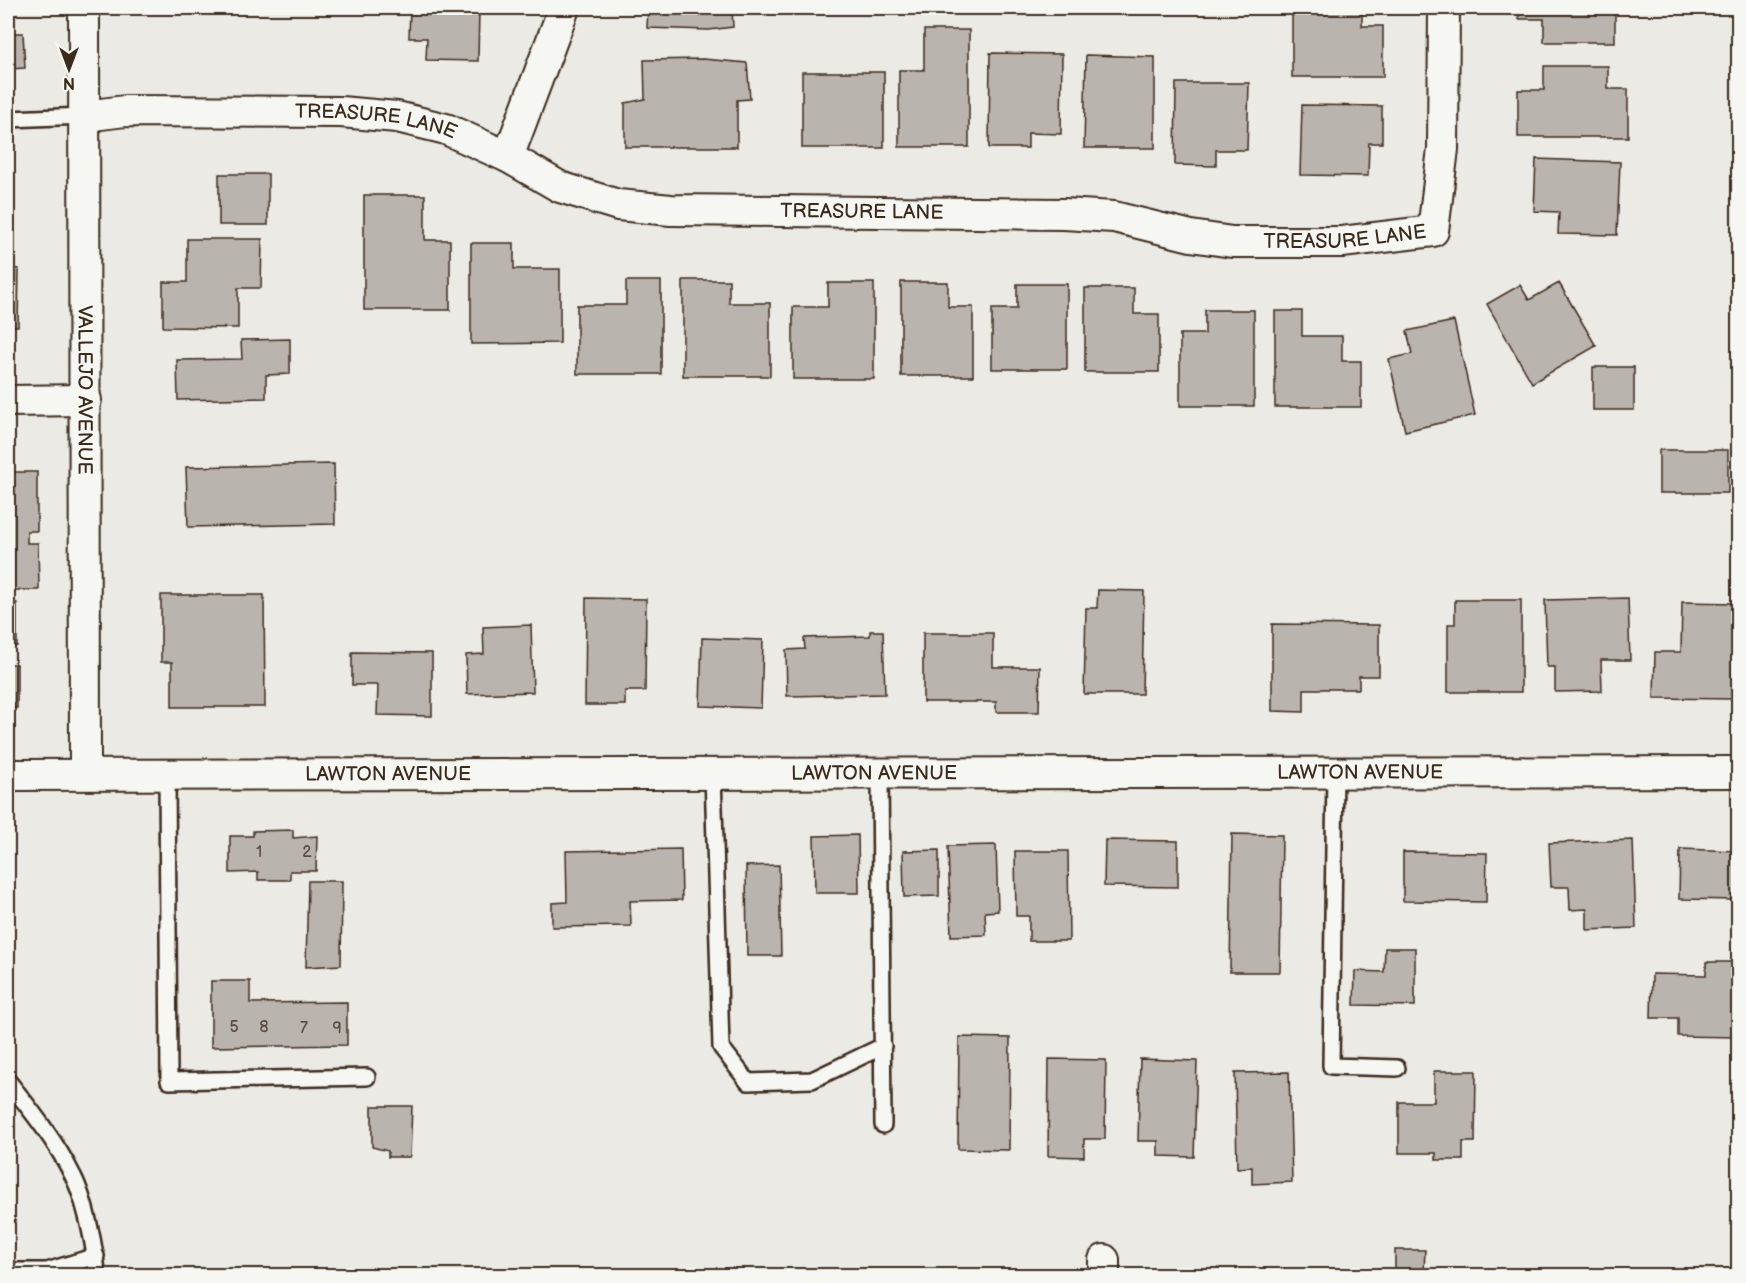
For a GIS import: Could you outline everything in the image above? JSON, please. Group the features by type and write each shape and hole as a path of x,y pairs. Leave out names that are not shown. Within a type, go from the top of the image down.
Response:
{"street":[{"name":"VALLEJO AVENUE","path":"84,8 85,774"},
{"path":"508,157 564,8"},
{"name":"TREASURE LANE","path":"85,116 125,111 341,112 397,117 446,129 508,157 560,187 618,205 671,210 1065,214 1114,217 1191,236 1232,242 1342,242 1433,231 1443,149 1444,8"},
{"path":"8,401 86,400"},
{"name":"LAWTON AVENUE","path":"8,775 1738,772"}],"lane":[{"path":"8,119 85,116"},
{"path":"713,773 721,1047 748,1082 812,1080 883,1046"},
{"path":"880,773 883,1125"},
{"path":"1335,773 1331,1066 1397,1068"},
{"path":"167,774 169,1081 368,1077"},
{"path":"8,1081 26,1103 74,1177 96,1256 97,1275"},
{"path":"8,1271 47,1271 96,1256"}],"building":[{"path":"410,8 479,8 478,61 426,60 427,38 409,38"},
{"path":"648,8 732,8 733,27 709,30 647,28"},
{"path":"1292,8 1362,8 1362,26 1383,26 1383,77 1292,77"},
{"path":"1519,8 1615,8 1615,42 1544,42 1544,19 1519,19"},
{"path":"924,30 969,30 969,147 899,147 899,70 924,70"},
{"path":"8,33 23,33 25,68 8,69"},
{"path":"990,53 1062,54 1061,134 1028,133 1028,148 989,148"},
{"path":"1086,55 1155,57 1155,148 1084,148"},
{"path":"703,59 747,63 750,99 737,100 737,147 625,147 625,103 645,99 644,60"},
{"path":"1544,66 1608,66 1608,89 1628,89 1628,137 1518,137 1518,90 1544,90"},
{"path":"802,72 884,72 884,148 802,148"},
{"path":"1176,83 1249,83 1247,150 1216,150 1216,166 1175,165"},
{"path":"1302,105 1382,106 1382,143 1369,143 1368,176 1300,175"},
{"path":"1536,159 1620,162 1617,235 1558,234 1559,212 1534,211"},
{"path":"219,174 268,174 268,225 219,225"},
{"path":"364,195 425,195 425,240 450,240 450,310 364,310"},
{"path":"187,239 262,239 261,288 238,288 238,328 163,327 163,282 187,282"},
{"path":"471,243 514,243 514,269 560,269 560,343 471,344"},
{"path":"8,268 19,269 18,326 8,326"},
{"path":"683,280 729,280 729,303 770,303 770,376 683,376"},
{"path":"626,281 661,281 661,374 577,374 577,305 626,305"},
{"path":"901,282 948,282 948,307 973,307 973,376 901,376"},
{"path":"828,283 874,283 874,379 793,379 793,307 828,307"},
{"path":"1559,283 1596,346 1532,383 1487,304 1520,285 1529,300"},
{"path":"1017,284 1067,284 1067,369 992,369 992,309 1017,309"},
{"path":"1085,288 1134,288 1134,314 1159,314 1159,372 1085,372"},
{"path":"1205,310 1254,310 1254,406 1180,406 1180,334 1205,334"},
{"path":"1275,311 1302,311 1302,336 1342,336 1342,361 1361,361 1361,407 1275,407"},
{"path":"1454,321 1475,415 1405,431 1389,359 1412,354 1407,331"},
{"path":"290,339 290,374 266,375 266,398 178,400 177,360 242,359 241,340"},
{"path":"1593,367 1634,367 1634,410 1593,410"},
{"path":"1659,450 1728,450 1728,493 1659,493"},
{"path":"334,464 335,524 188,527 186,467"},
{"path":"8,472 37,472 37,531 27,531 27,543 38,543 39,590 8,590"},
{"path":"1098,590 1144,591 1142,694 1084,694 1086,608 1097,608"},
{"path":"161,595 264,595 265,707 172,707 172,662 161,662"},
{"path":"586,598 646,599 645,691 625,691 625,705 585,705"},
{"path":"1628,598 1630,660 1601,660 1602,691 1555,692 1555,667 1547,667 1545,600"},
{"path":"1455,600 1521,600 1521,692 1448,692 1448,624 1455,624"},
{"path":"1682,602 1735,603 1734,699 1654,698 1655,652 1681,652"},
{"path":"8,603 17,603 17,646 8,647"},
{"path":"1272,624 1379,625 1379,676 1359,676 1359,689 1304,689 1304,712 1272,711"},
{"path":"531,625 533,692 467,694 466,655 484,654 483,627"},
{"path":"870,631 883,631 885,694 787,696 786,650 805,649 804,638 870,636"},
{"path":"923,633 993,633 993,667 1040,667 1039,712 996,712 996,702 923,702"},
{"path":"702,638 763,640 761,708 700,706"},
{"path":"352,652 432,653 432,716 377,715 378,685 352,685"},
{"path":"8,664 17,664 17,708 8,708"},
{"path":"293,830 293,838 317,836 316,871 290,871 290,880 258,880 258,872 230,873 230,836 253,836 253,831"},
{"path":"1232,834 1282,835 1280,972 1230,972"},
{"path":"858,835 859,893 815,893 814,836"},
{"path":"1105,840 1178,841 1178,887 1104,886"},
{"path":"1633,840 1636,928 1587,930 1587,909 1570,910 1569,887 1551,887 1549,843"},
{"path":"996,845 998,911 985,912 986,935 951,936 948,846"},
{"path":"681,849 682,900 630,901 631,926 552,927 552,903 567,902 566,851"},
{"path":"1680,849 1738,851 1738,900 1679,899"},
{"path":"939,850 939,896 904,897 903,851"},
{"path":"1015,851 1068,851 1069,941 1029,941 1029,916 1016,916"},
{"path":"1403,852 1487,853 1486,902 1403,901"},
{"path":"779,865 781,956 747,956 746,866"},
{"path":"308,881 342,881 341,965 306,967"},
{"path":"1385,948 1415,948 1415,1006 1354,1005 1355,971 1384,972"},
{"path":"1706,962 1738,962 1738,1037 1678,1036 1678,1018 1651,1018 1652,974 1706,975"},
{"path":"211,981 250,981 250,1003 347,1002 347,1045 211,1047"},
{"path":"959,1037 1010,1038 1009,1150 958,1149"},
{"path":"1049,1059 1106,1060 1105,1139 1084,1139 1084,1157 1048,1156"},
{"path":"1140,1059 1197,1061 1194,1157 1158,1156 1158,1141 1138,1141"},
{"path":"1434,1071 1476,1071 1475,1142 1463,1142 1463,1160 1436,1160 1436,1153 1399,1153 1399,1102 1434,1102"},
{"path":"1289,1072 1292,1182 1252,1184 1252,1167 1237,1168 1235,1073"},
{"path":"372,1106 412,1106 410,1157 388,1157 388,1151 372,1147"},
{"path":"1395,1250 1425,1250 1424,1272 1468,1272 1468,1276 1395,1276"}]}
